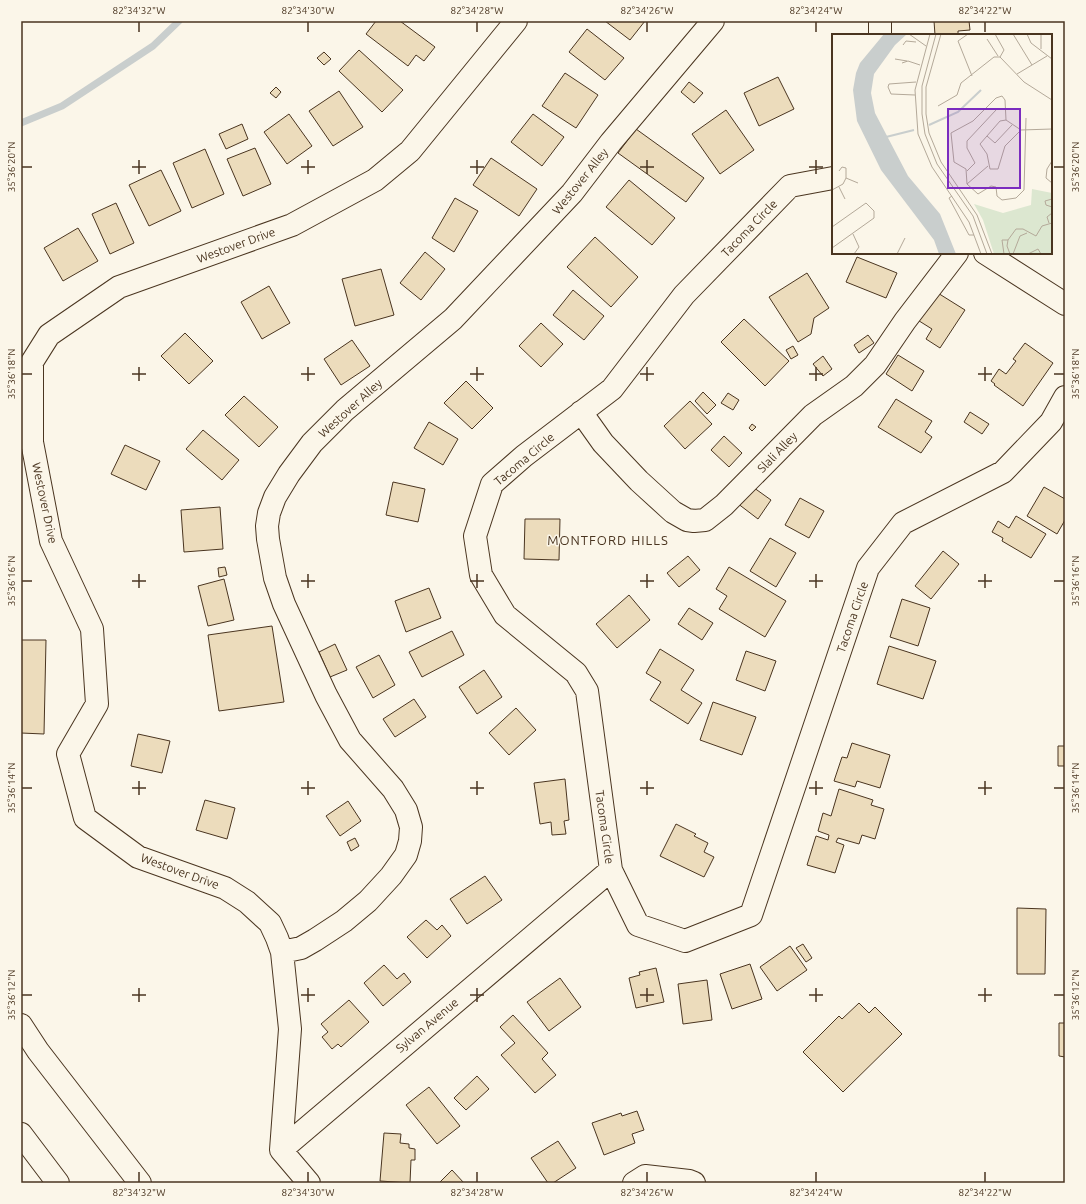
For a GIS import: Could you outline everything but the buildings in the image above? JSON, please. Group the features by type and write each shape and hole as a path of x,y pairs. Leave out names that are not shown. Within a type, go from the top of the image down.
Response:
{"main road":[{"name":"Westover Drive","path":"281,1150 290,1029 282,952 270,923 248,902 225,888 138,857 85,818 68,754 96,704 92,629 52,541 32,442 32,362 49,335 119,287 292,225 375,180 410,151 516,21"},
{"name":"Westover Alley","path":"282,952 301,948 315,940 344,921 368,901 391,876 406,855 410,841 411,827 406,810 393,789 350,740 326,694 284,604 275,578 267,526 269,513 276,497 289,474 312,443 345,410 453,319 572,193 612,142 713,21"},
{"path":"880,21 880,34"},
{"name":"Tacoma Circle","path":"832,178 790,186 684,295 612,389 524,456 492,484 474,536 481,575 505,615 576,673 587,691 611,870 638,925 684,941 751,915 868,568 903,523 1004,472 1051,422 1065,398"},
{"name":"Slali Alley","path":"581,412 603,443 639,481 673,512 687,520 705,520 724,505 813,415 854,386 875,365 905,321 956,254"},
{"path":"987,254 1065,304"},
{"name":"Sylvan Avenue","path":"281,1150 611,870"},
{"path":"21,1025 38,1051 140,1183"},
{"path":"21,1134 58,1183"},
{"path":"281,1150 309,1183"},
{"path":"634,1183 645,1176 689,1181 694,1183"}],"waterway":[{"path":"21,123 62,106 153,46 179,21"}],"district":[{"name":"MONTFORD HILLS","path":"608,540"}]}
